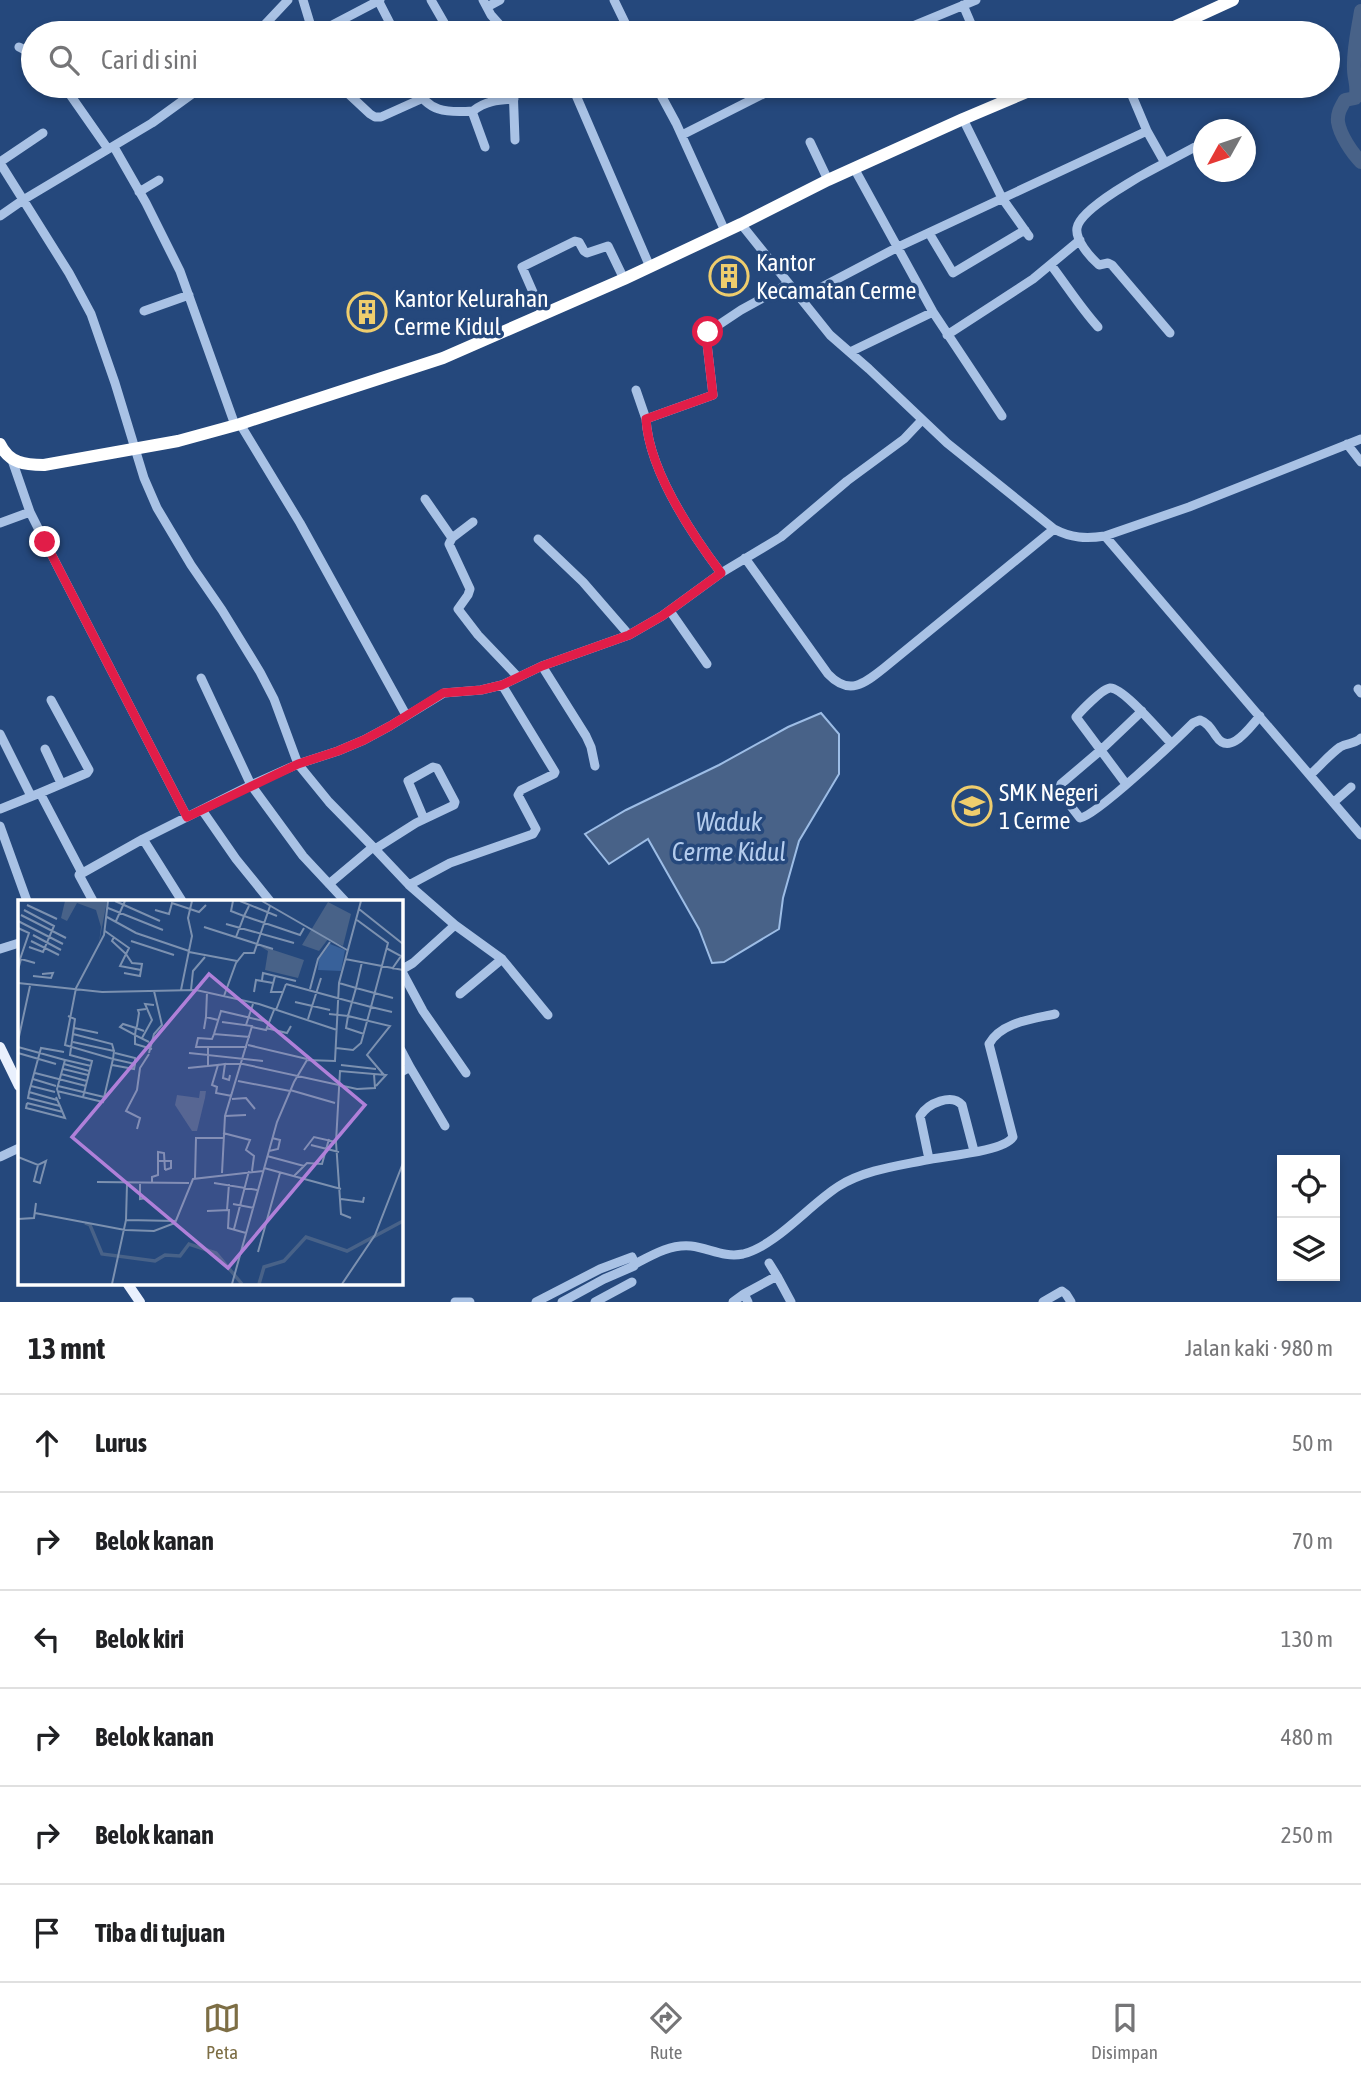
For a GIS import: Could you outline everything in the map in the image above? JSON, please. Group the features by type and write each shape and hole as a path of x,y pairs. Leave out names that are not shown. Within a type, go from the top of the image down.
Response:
{"highway":[{"path":"1187,21 1233,0"},
{"path":"0,444 12,460 29,466 135,450 237,424 443,358 624,279 828,180 1012,98"}],"main road":[{"path":"0,1047 18,1084"},
{"path":"127,1284 135,1300"}],"street":[{"path":"268,21 288,0"},
{"path":"303,0 311,21"},
{"path":"338,21 379,0 389,21"},
{"path":"431,0 443,21"},
{"path":"495,21 485,3 500,0"},
{"path":"614,0 624,21"},
{"path":"925,21 976,0"},
{"path":"964,5 970,21"},
{"path":"73,98 139,191 170,248 237,424 300,523 406,715"},
{"path":"0,216 162,117 187,98"},
{"path":"353,98 375,117 381,117 421,99 444,112 473,111 486,103 513,99 515,140"},
{"path":"577,98 650,267"},
{"path":"662,98 725,231"},
{"path":"681,135 755,98"},
{"path":"1001,98 1003,102"},
{"path":"1133,98 1165,163"},
{"path":"473,111 485,147"},
{"path":"929,233 953,272 1027,233 1002,198 963,118"},
{"path":"801,298 898,247 1147,131"},
{"path":"43,133 0,163 92,314 144,478 157,508 249,654 274,699 298,764 329,802 409,886 455,925 502,959 548,1015"},
{"path":"810,142 828,180"},
{"path":"1170,332 1112,265 1099,265 1080,240 1077,227 1094,207 1193,148"},
{"path":"854,168 933,312 1002,416"},
{"path":"139,191 159,180"},
{"path":"741,224 830,335 947,443 1054,529 1071,537 1105,536 1189,507 1361,439"},
{"path":"947,335 1033,279 1080,240"},
{"path":"542,315 522,267 575,241 579,242 587,253 608,246 624,279"},
{"path":"1051,265 1072,290 1080,307 1098,327"},
{"path":"646,419 713,395 706,335 708,332 788,284"},
{"path":"144,311 189,295"},
{"path":"850,352 933,312"},
{"path":"636,390 663,479 691,531 721,573"},
{"path":"92,900 79,875 143,839 251,785 298,764 338,751 390,726 443,693 481,690 502,685 542,666 629,635 670,611 721,573 781,537 847,481 904,439 922,420"},
{"path":"1347,444 1361,462"},
{"path":"12,460 30,512 187,817"},
{"path":"425,499 452,538"},
{"path":"0,523 30,512"},
{"path":"473,522 452,538 449,544 470,589 458,606 458,611 518,677"},
{"path":"745,558 828,674 842,685 857,686 894,661 1054,529"},
{"path":"1105,536 1361,835"},
{"path":"538,539 591,590 629,635"},
{"path":"670,611 707,664"},
{"path":"542,666 592,747 595,766"},
{"path":"201,678 251,785 289,837 344,900"},
{"path":"409,886 442,866 533,834 536,829 518,795 521,790 555,772 502,685"},
{"path":"1126,784 1076,718 1104,691 1110,688 1120,693 1142,711 1171,743"},
{"path":"0,809 89,770 51,700"},
{"path":"1142,711 1060,784 1059,792 1080,818 1126,784 1194,723 1200,720 1206,722 1219,741 1226,745 1233,744 1260,716"},
{"path":"0,734 82,873"},
{"path":"1310,775 1339,747 1354,744 1361,738"},
{"path":"45,749 61,783"},
{"path":"329,884 374,848 455,802 440,771 433,767 408,781 424,819"},
{"path":"1334,802 1351,787"},
{"path":"202,810 269,900"},
{"path":"0,826 27,900"},
{"path":"143,839 182,900"},
{"path":"402,969 439,942 455,925"},
{"path":"0,949 18,943"},
{"path":"460,994 502,959"},
{"path":"402,972 423,1011 466,1073"},
{"path":"562,1302 657,1253 676,1247 693,1247 721,1254 746,1253 774,1238 842,1184 861,1174 1006,1144 1013,1137 989,1044 1009,1027 1055,1014"},
{"path":"402,1053 445,1126"},
{"path":"402,1071 410,1066"},
{"path":"929,1159 920,1116 924,1109 952,1098 959,1100 962,1105 974,1151"},
{"path":"0,1157 18,1148"},
{"path":"536,1302 600,1269 630,1257 635,1264"},
{"path":"769,1263 791,1302"},
{"path":"600,1269 611,1298"},
{"path":"733,1302 746,1298 776,1276"},
{"path":"595,1302 611,1298 632,1282"},
{"path":"1042,1302 1062,1291 1071,1302"},
{"path":"455,1302 470,1302"}],"water":[{"name":"Waduk Cerme Kidul","path":"821,713 839,734 839,774 799,841 783,898 779,929 724,962 712,963 699,929 648,839 609,864 585,834 626,810 719,765 788,727"}],"waterway":[{"path":"1361,11 1354,55 1356,94 1355,98 1345,100 1338,119 1344,138 1361,162"}],"place":[{"name":"Kantor Kecamatan Cerme","path":"729,276"},
{"name":"Kantor Kelurahan Cerme Kidul","path":"367,312"},
{"name":"SMK Negeri 1 Cerme","path":"972,806"}],"route":[{"path":"45,542 187,817 298,764 329,755 364,740 443,693 481,690 502,685 542,666 629,635 662,616 721,573 681,514 663,479 646,428 646,419 713,395 706,335 708,332"}]}
